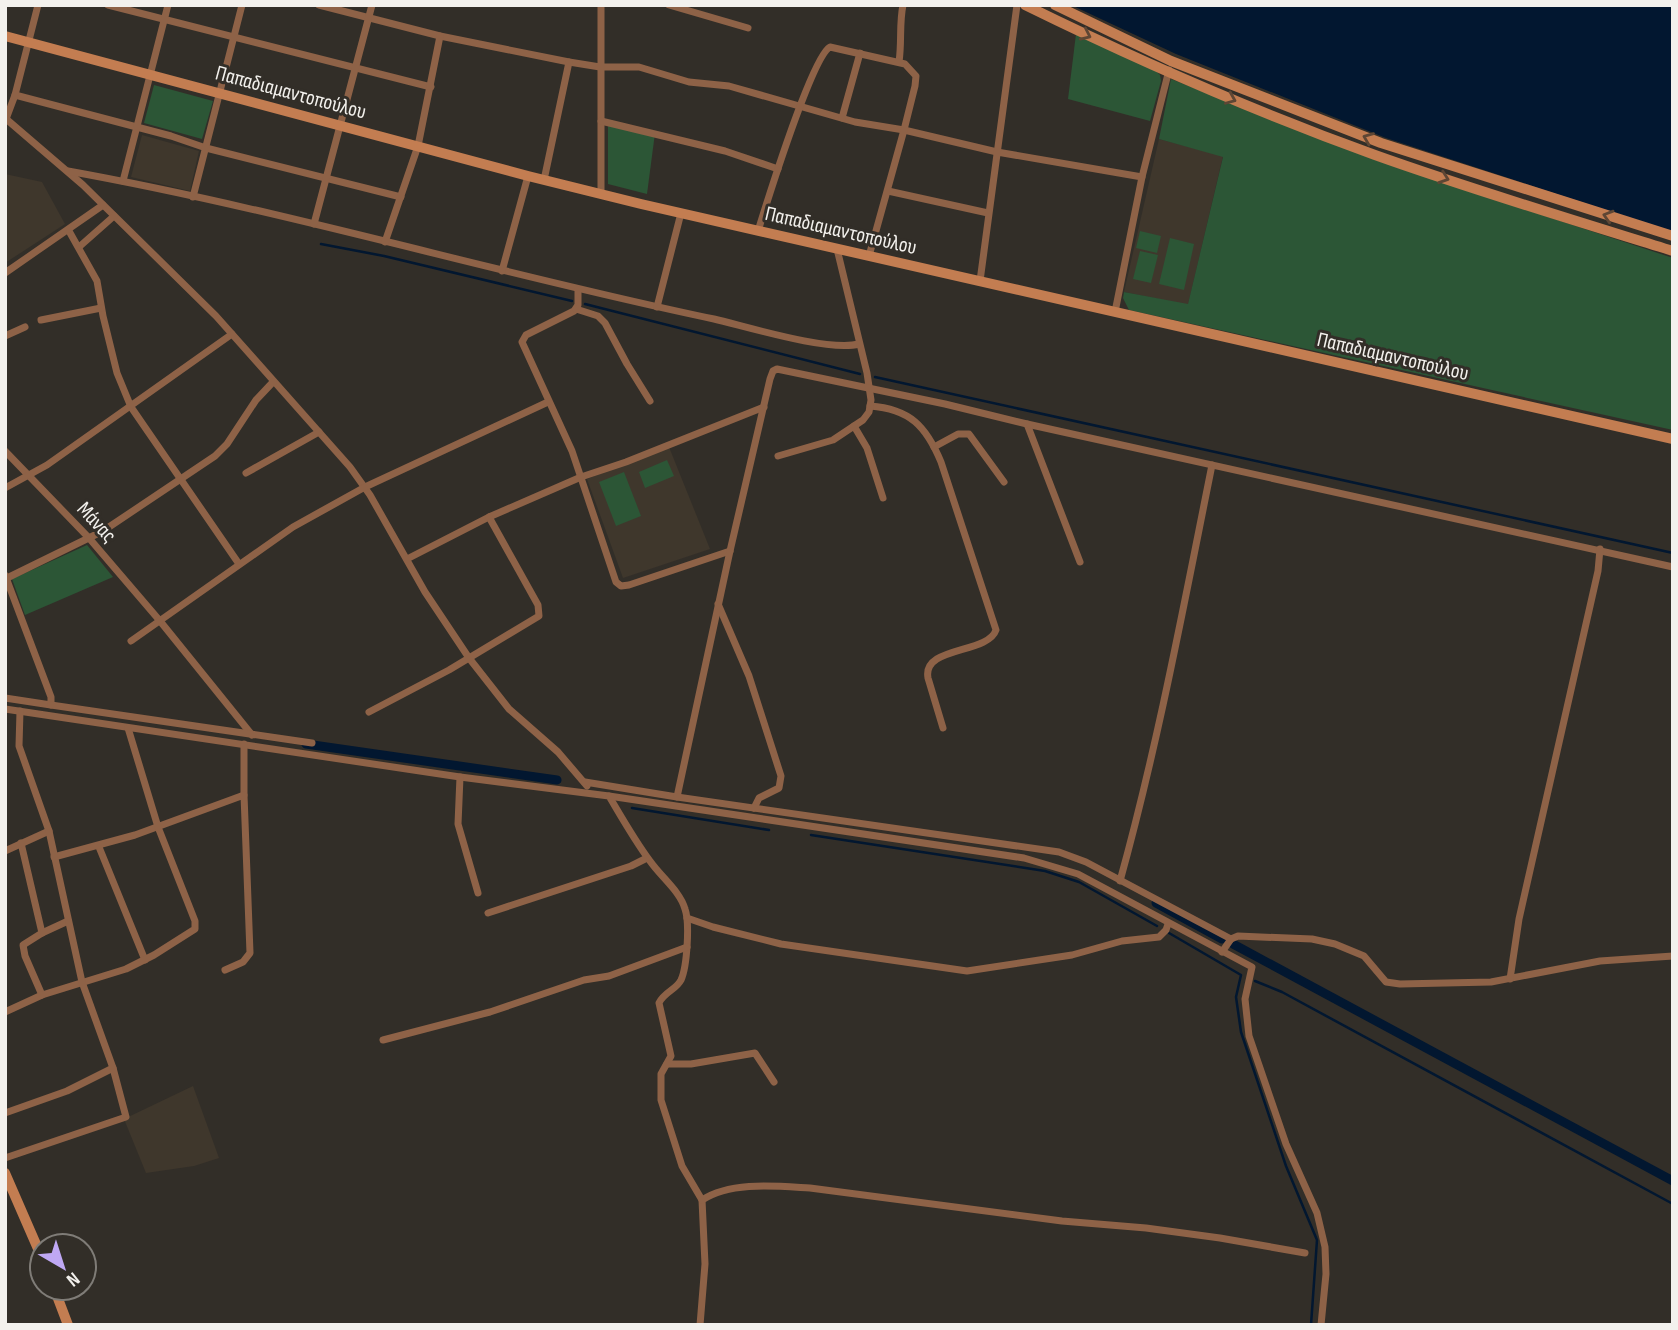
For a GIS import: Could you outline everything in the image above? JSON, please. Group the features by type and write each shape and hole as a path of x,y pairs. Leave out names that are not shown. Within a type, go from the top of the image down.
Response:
{"main road":[{"path":"1025,5 1170,66 1381,143 1673,236"},
{"path":"1055,5 1263,112 1376,155 1673,251"},
{"name":"Παπαδιαμαντοπούλου","path":"5,36 601,194 1673,439"},
{"path":"5,1173 31,1232"},
{"path":"59,1302 68,1325"}],"street":[{"path":"38,5 15,95 5,118 103,205 232,334 319,432 365,487 425,592 469,658 509,709 558,752 585,782 591,794"},
{"path":"108,5 431,87"},
{"path":"123,181 169,5"},
{"path":"193,197 242,5"},
{"path":"320,5 440,36 600,67 621,65 649,68 689,82 729,86 842,118 997,152 1142,177"},
{"path":"314,224 372,5"},
{"path":"601,5 601,194"},
{"path":"669,5 748,28"},
{"path":"899,62 902,5"},
{"path":"980,281 1017,5"},
{"path":"385,242 418,146 440,36"},
{"path":"758,231 801,106 825,50 830,47 860,53 899,62 908,66 916,76 869,256"},
{"path":"842,118 860,53"},
{"path":"544,180 569,62"},
{"path":"1115,312 1142,177 1170,66"},
{"path":"15,95 171,136 206,148 401,197"},
{"path":"601,121 725,150 778,169"},
{"path":"67,171 314,224 578,290 831,345 844,347 859,344"},
{"path":"502,271 528,176"},
{"path":"888,191 988,214"},
{"path":"5,273 103,205"},
{"path":"657,307 681,213"},
{"path":"79,247 114,216"},
{"path":"69,231 97,281 117,373 131,407 239,564"},
{"path":"778,456 828,442 868,415 872,401 837,249"},
{"path":"576,309 578,290"},
{"path":"41,320 101,308"},
{"path":"650,401 626,364 605,323 598,316 576,309 526,335 522,341 572,451 615,579 621,586 730,551"},
{"path":"5,336 25,327"},
{"path":"5,488 30,476 232,334"},
{"path":"677,797 730,551 771,376 777,369 1673,566"},
{"path":"51,705 51,696 6,577 89,538 134,511 221,450 250,408 273,382"},
{"path":"131,641 282,533 365,487 548,402"},
{"path":"870,406 891,408 906,415 934,447 996,630 990,639 939,658 926,670 943,728"},
{"path":"407,559 489,517 581,477 764,407"},
{"path":"1027,424 1080,562"},
{"path":"854,426 860,432 867,448 883,498"},
{"path":"246,473 319,432"},
{"path":"934,447 958,434 969,434 1004,482"},
{"name":"Μάνας","path":"5,451 89,538 252,735"},
{"path":"1120,881 1175,648 1212,465"},
{"path":"369,712 532,622 540,614 538,605 489,517"},
{"path":"1510,979 1520,919 1598,571 1600,550"},
{"path":"718,604 748,676 781,776 779,788 759,798 754,808"},
{"path":"5,698 313,743"},
{"path":"5,709 1038,861 1078,874 1252,967 1245,999 1246,1026 1286,1144 1317,1213 1325,1247 1326,1275 1321,1325"},
{"path":"5,1158 126,1117 113,1068 82,982 49,831 19,746 20,711"},
{"path":"5,1012 42,995 122,971 192,931 195,925 158,827 128,727"},
{"path":"225,970 243,962 250,953 243,795 244,744"},
{"path":"460,777 458,824 478,892"},
{"path":"585,782 1045,849 1077,859 1231,939"},
{"path":"54,857 99,847 243,795"},
{"path":"610,796 647,858 678,896 687,918 687,947 680,982 664,994 659,1003 670,1050 660,1079 663,1106 681,1166 702,1200 705,1264 700,1325"},
{"path":"5,851 49,831"},
{"path":"21,843 42,933"},
{"path":"99,847 145,960"},
{"path":"488,913 631,866 647,858"},
{"path":"687,918 713,928 781,944 967,971 1067,956 1122,941 1159,937 1168,924"},
{"path":"42,995 23,949 24,943 68,921"},
{"path":"1222,953 1231,939 1241,936 1328,942 1364,956 1382,980 1390,983 1471,983 1510,979 1600,961 1673,956"},
{"path":"383,1040 490,1012 580,981 609,976 687,947"},
{"path":"667,1064 691,1064 752,1053 759,1057 774,1082"},
{"path":"5,1114 67,1091 113,1068"},
{"path":"702,1200 715,1192 732,1189 810,1188 1062,1221 1132,1226 1305,1253"}],"shaded area":[{"path":"142,135 199,151 190,191 131,177"},
{"path":"1159,139 1223,156 1188,305 1124,292"},
{"path":"5,174 42,182 65,224 5,263"},
{"path":"669,447 710,549 623,578 587,479"},
{"path":"193,1086 219,1158 194,1166 146,1173 124,1119"}],"green space":[{"path":"1076,34 1153,68 1160,75 1161,81 1150,121 1068,99"},
{"path":"1171,79 1378,161 1673,258 1673,430 1129,310 1123,298 1124,292 1188,304 1223,157 1159,139"},
{"path":"154,85 213,101 202,139 144,123"},
{"path":"608,122 655,133 647,194 608,184"},
{"path":"1140,231 1161,236 1157,253 1136,248"},
{"path":"1170,238 1194,244 1184,290 1159,284"},
{"path":"1140,251 1158,255 1151,283 1133,279"},
{"path":"667,460 674,476 645,488 639,472"},
{"path":"624,472 641,516 616,526 599,482"},
{"path":"87,545 113,577 25,615 12,579"}],"water":[{"path":"1071,5 1673,5 1673,232 1386,138 1176,54"}],"waterway":[{"path":"321,244 384,256 572,301"},
{"path":"585,304 860,374"},
{"path":"875,377 1673,553"},
{"path":"306,744 557,780"},
{"path":"632,808 769,830"},
{"path":"811,835 1045,871 1079,882 1157,926"},
{"path":"1156,903 1222,939"},
{"path":"1169,933 1241,975 1236,997 1241,1032 1286,1166 1317,1240 1311,1325"},
{"path":"1233,944 1673,1181"},
{"path":"1255,981 1282,992 1673,1204"}]}
